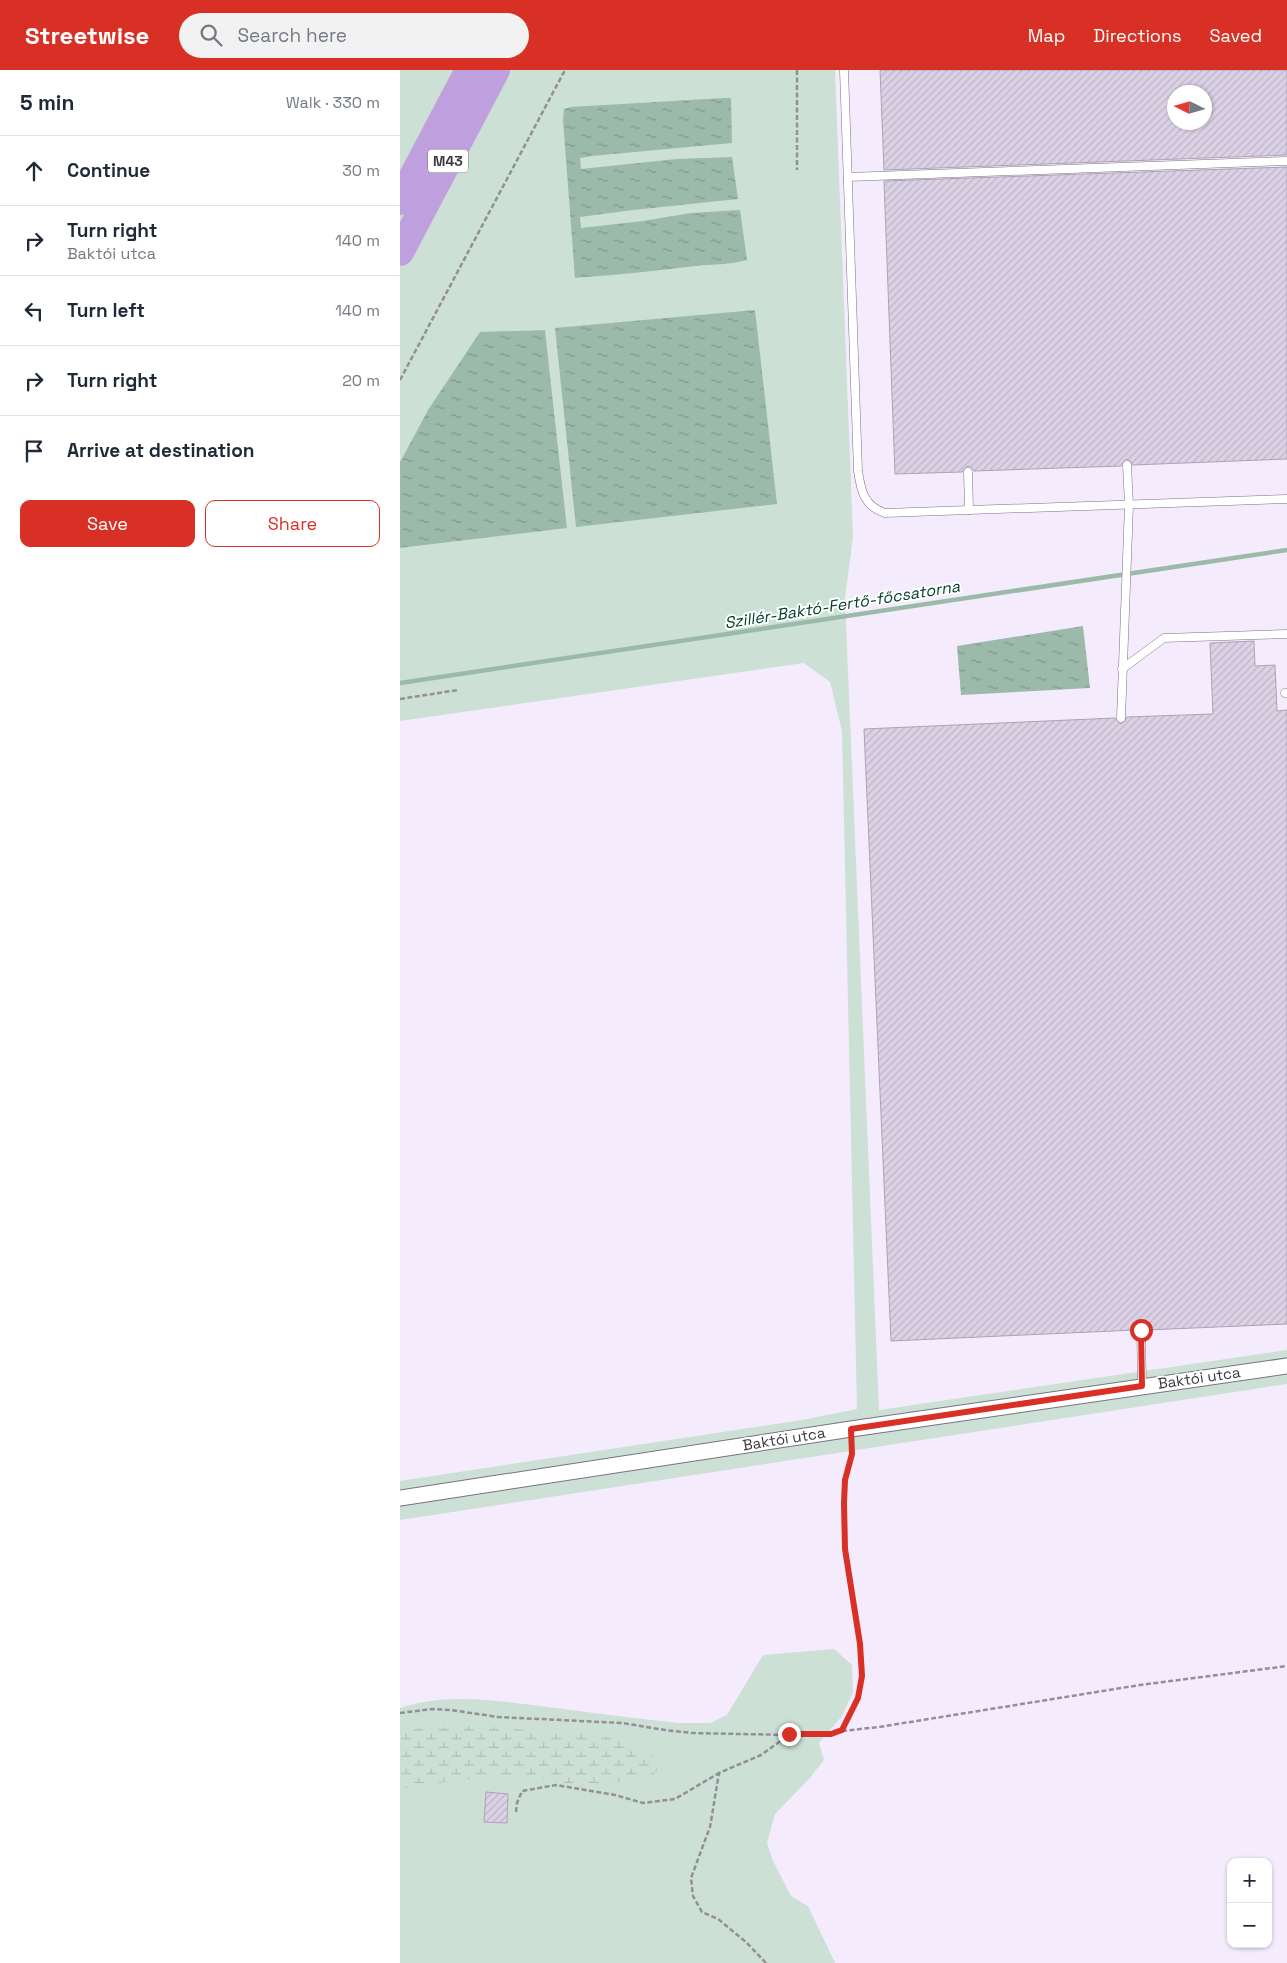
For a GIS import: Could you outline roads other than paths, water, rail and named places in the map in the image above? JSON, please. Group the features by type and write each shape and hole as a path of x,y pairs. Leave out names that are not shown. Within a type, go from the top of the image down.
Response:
{"highway":[{"name":"M43","path":"400,201 469,70"},
{"name":"M43","path":"400,252 496,70"}],"street":[{"name":"Baktói utca","path":"400,1498 851,1429 1287,1366"}],"lane":[{"path":"844,70 858,471 863,495 872,508 884,513 1287,499"},
{"path":"848,176 1287,161"},
{"path":"1121,718 1124,595 1129,505 1128,466"},
{"path":"968,472 969,510"},
{"path":"1122,669 1164,638 1287,634"},
{"path":"1141,1330 1142,1386"}],"water":[{"path":"731,98 732,143 580,158 581,169 677,159 732,157 738,199 580,217 581,228 691,213 740,210 747,260 728,264 575,278 563,120 564,109 571,107"},
{"path":"755,310 777,504 576,527 555,328"},
{"path":"545,330 567,528 400,548 400,462 428,410 480,332"},
{"path":"1083,626 1090,688 961,695 957,646"}],"waterway":[{"name":"Szillér-Baktó-Fertő-főcsatorna","path":"400,683 1287,550"}]}
